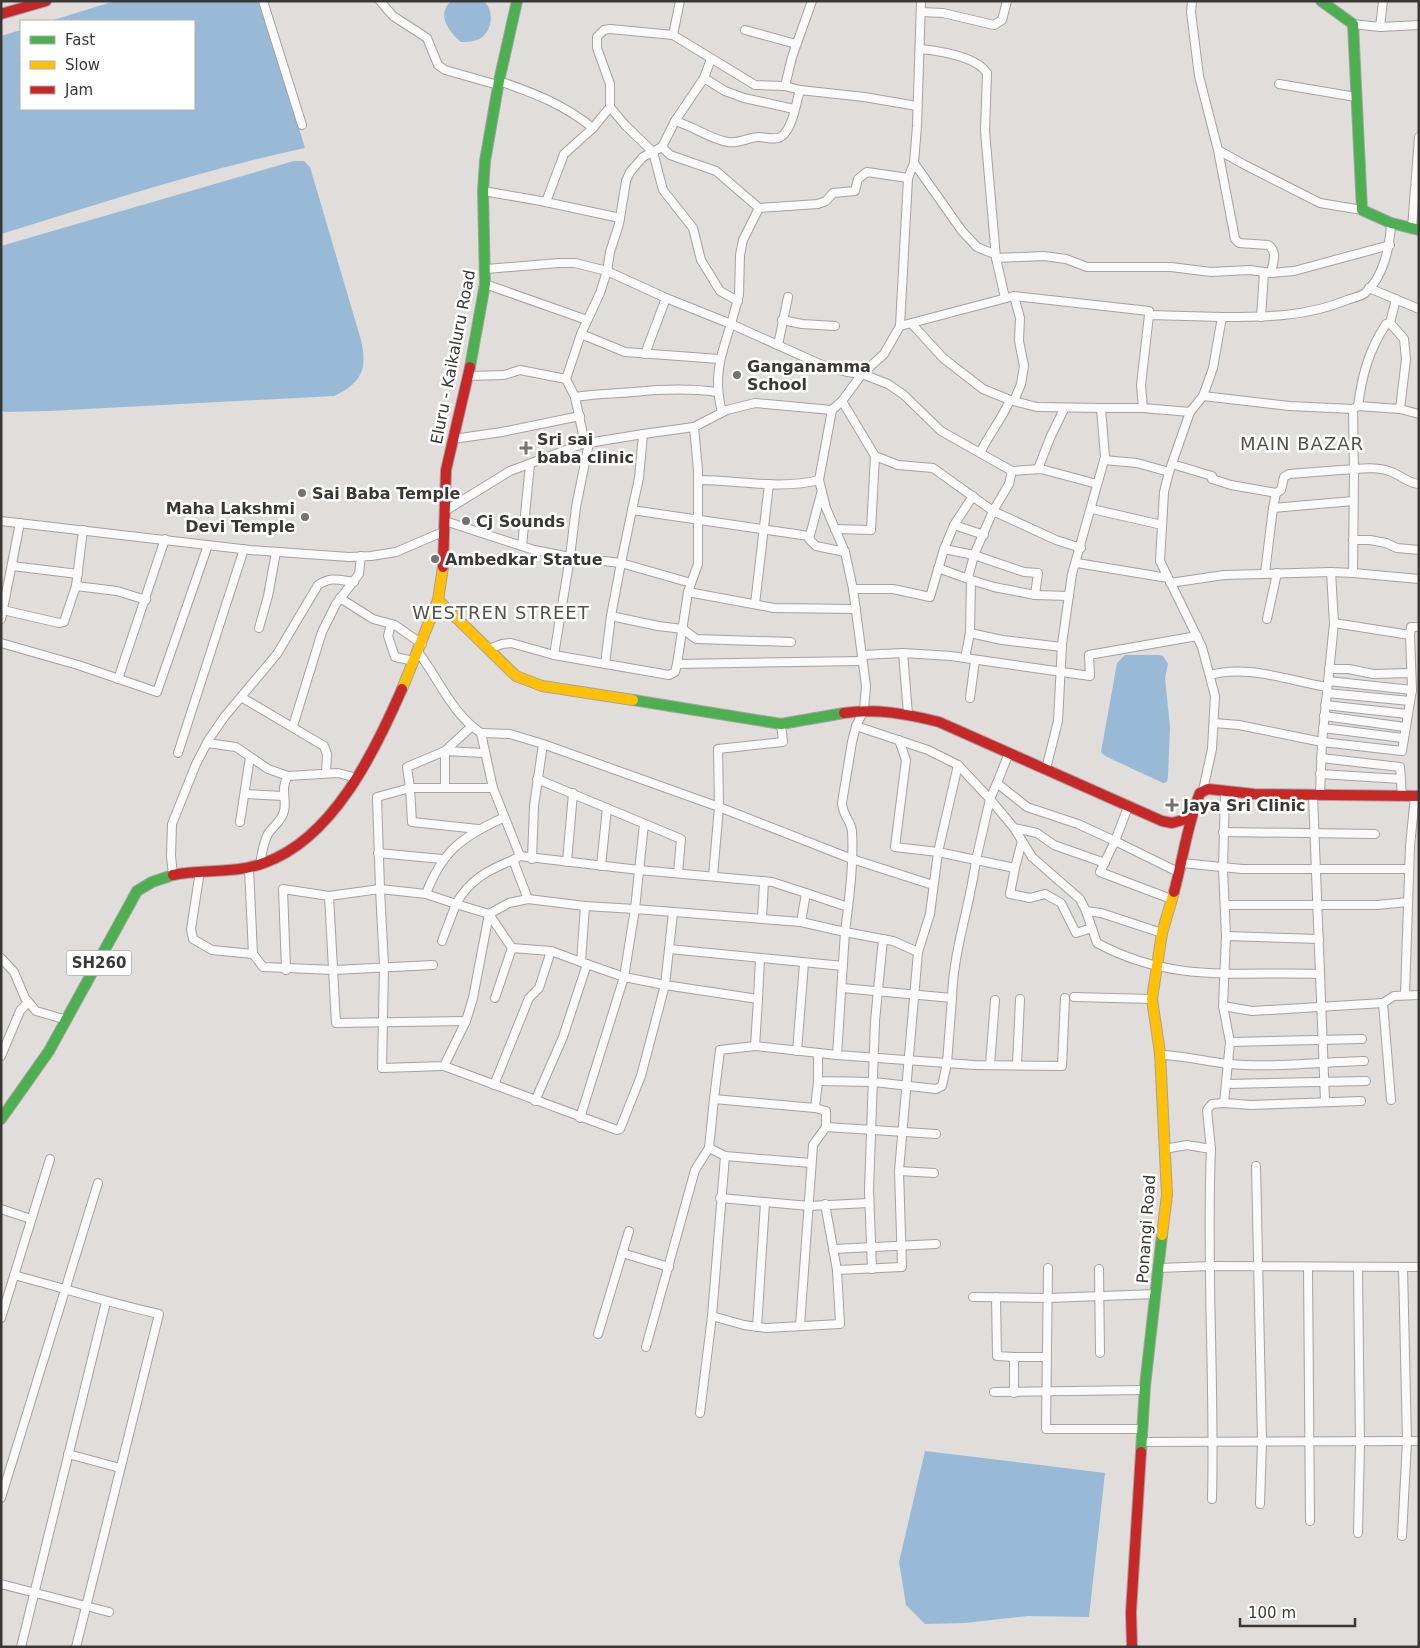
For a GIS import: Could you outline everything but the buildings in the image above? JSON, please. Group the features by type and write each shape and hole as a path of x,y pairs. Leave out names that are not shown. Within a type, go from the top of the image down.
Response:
{"main road":[{"path":"1,14 46,1"},
{"name":"Eluru - Kaikaluru Road","path":"438,600 445,521 446,470 468,376 485,284 483,191 485,160 498,83 517,1"},
{"path":"1321,1 1353,24 1362,210 1391,223 1415,229"},
{"path":"438,600 516,676 542,686 781,724 864,710 908,714 939,722 1128,807 1172,823 1190,818"},
{"name":"SH260","path":"1,1120 49,1050 67,1020 137,891 151,881 173,875 200,871 249,868 260,864 284,854 305,840 324,820 367,763 418,652 438,600"},
{"path":"1203,790 1316,795 1417,796"},
{"name":"Ponangi Road","path":"1132,1647 1131,1612 1144,1390 1167,1195 1160,1055 1152,999 1162,933 1180,867 1190,818 1203,790"}],"street":[{"path":"263,1 302,125"},
{"path":"380,1 393,16 427,38 438,65 445,70 544,97 570,110 593,128"},
{"path":"673,35 680,1"},
{"path":"785,86 796,44 805,26 812,1"},
{"path":"836,1055 852,859 852,829 842,810 842,803 856,726 864,710 866,686 853,589 845,552 821,494 819,480 832,410 842,401 862,374 884,354 900,326 908,178 914,163 921,49 921,1"},
{"path":"921,12 943,13 994,25 1002,20 1007,1"},
{"path":"1192,1 1191,12 1199,76 1218,150 1235,239 1239,243 1268,245 1272,247 1274,252 1268,272 1261,317"},
{"path":"1380,27 1383,1"},
{"path":"1353,24 1380,27 1419,26"},
{"path":"546,202 564,154 593,128 610,107 610,84 597,48 597,37 602,31 610,29 673,35 755,85 785,86 800,90 864,97 917,106"},
{"path":"745,30 796,44"},
{"path":"921,49 945,52 976,63 983,67 987,73 985,131 994,224 995,256 1005,298"},
{"path":"554,655 587,444 576,397 566,379 581,334 600,293 607,271 610,252 620,218 626,181 630,172 643,157 662,147 674,121 704,78 711,59"},
{"path":"704,78 744,98 794,109"},
{"path":"1278,84 1356,97"},
{"path":"674,121 689,125 728,142 757,137 777,138 782,136 788,128 800,90"},
{"path":"610,107 625,125 653,152 663,190 693,228 701,260 720,291 738,301"},
{"path":"1415,229 1419,137"},
{"path":"662,147 670,155 716,171 760,208 818,204 826,201 834,194 855,190 858,179 867,172 908,178"},
{"path":"1218,150 1245,166 1320,203 1362,210"},
{"path":"914,163 962,231 977,247 995,256 1044,256 1066,259 1087,267 1171,267 1211,272 1268,272 1294,271 1390,245"},
{"path":"483,191 620,218"},
{"path":"722,412 717,392 719,359 738,301 740,255 743,240 760,208"},
{"path":"1149,315 1261,317 1314,312 1364,293 1379,274 1390,245 1391,223"},
{"path":"486,269 559,263 607,271 822,365 862,374 888,384 904,395 941,431 1012,471 1038,469 1061,473 1097,484"},
{"path":"485,284 587,320"},
{"path":"1369,288 1419,309"},
{"path":"900,326 1014,296 1150,311 1141,385 1143,408"},
{"path":"980,453 990,431 1004,414 1021,384 1024,366 1019,341 1020,318 1014,296"},
{"path":"778,345 788,297"},
{"path":"645,354 666,298"},
{"path":"1353,573 1355,407 1370,353 1386,324 1390,323 1396,299"},
{"path":"1203,790 1212,749 1216,696 1197,636 1160,561 1164,492 1170,468 1190,412 1204,396 1213,368 1222,317"},
{"path":"782,320 802,324 835,326"},
{"path":"1390,323 1404,339 1406,359 1400,409"},
{"path":"912,324 943,358 983,389 1012,401 1037,407 1064,409 1143,408 1190,412"},
{"path":"581,334 615,349 645,354 719,359"},
{"path":"468,376 504,375 520,370 566,379"},
{"path":"576,397 600,392 632,392 658,389 690,388 717,392"},
{"path":"1204,396 1288,406 1400,409 1419,414"},
{"path":"835,529 871,530 875,456 842,401"},
{"path":"1,521 276,552 361,556 396,552 445,521 510,471 587,444 694,427 722,412 755,403 832,410"},
{"path":"1046,769 1058,721 1062,647 1072,574 1077,563 1104,460 1101,408"},
{"path":"1038,469 1064,409"},
{"path":"453,439 502,432 580,416"},
{"path":"489,649 511,643 554,655 669,675 674,672 677,664 690,583 698,564 698,480 694,427"},
{"path":"605,664 611,616 639,478 643,434"},
{"path":"875,456 898,465 933,468 993,511 1056,540 1081,548"},
{"path":"1104,460 1137,463 1212,476 1212,479 1231,485 1276,493 1281,490 1284,477 1288,474 1354,469 1380,469 1398,475 1409,483 1419,484"},
{"path":"522,546 530,464"},
{"path":"965,658 970,633 970,579 974,555 993,511 1009,484 1012,471"},
{"path":"698,480 805,484 819,480"},
{"path":"755,604 762,530 769,484"},
{"path":"1265,573 1276,493"},
{"path":"821,494 809,536 811,543 816,546 845,552"},
{"path":"853,589 892,589 930,597 944,549 954,525 973,496"},
{"path":"1273,508 1353,500"},
{"path":"1092,509 1162,525"},
{"path":"632,510 809,536"},
{"path":"445,521 522,546 570,557 621,563 690,583"},
{"path":"1,618 20,523"},
{"path":"954,525 984,535"},
{"path":"3,610 59,623 64,622 76,586 83,530"},
{"path":"118,678 146,600 165,539"},
{"path":"1353,540 1370,540 1386,543 1397,548 1419,550"},
{"path":"1,643 118,678 157,692 208,545"},
{"path":"178,754 244,549"},
{"path":"944,549 974,555 1017,570 1038,574 1035,595"},
{"path":"259,628 268,596 276,552"},
{"path":"293,726 322,632 340,598 359,574 361,556"},
{"path":"1077,563 1169,581 1265,573 1331,572 1419,579"},
{"path":"12,566 78,574"},
{"path":"938,568 994,587 1035,595 1069,596"},
{"path":"1325,1101 1326,1081 1319,974 1316,795 1320,774 1334,624 1331,572"},
{"path":"1267,619 1276,573"},
{"path":"173,875 171,856 172,824 196,764 207,743 241,697 277,654 318,585 326,579 335,578 354,582"},
{"path":"76,586 117,591 146,600"},
{"path":"688,592 796,610 856,609"},
{"path":"340,598 373,619 390,624 418,652 433,671 448,699 471,727 481,733 510,734 543,744 719,807 852,859 933,885"},
{"path":"611,616 683,629 696,639 791,642"},
{"path":"390,624 388,636 395,657 418,652"},
{"path":"1334,624 1410,635"},
{"path":"1402,796 1400,767 1403,738 1412,690 1410,635 1411,627 1419,628"},
{"path":"970,633 1002,640 1062,647"},
{"path":"677,664 862,658 902,654 965,658 1090,676 1089,655 1197,636"},
{"path":"902,654 908,714"},
{"path":"970,698 975,660"},
{"path":"1329,668 1349,669 1373,674 1411,673"},
{"path":"1210,675 1226,670 1267,675 1410,701"},
{"path":"1327,687 1412,690"},
{"path":"241,697 324,746 327,754 326,773"},
{"path":"1326,705 1407,714"},
{"path":"1324,716 1405,727"},
{"path":"1214,723 1239,725 1322,742 1402,751"},
{"path":"713,876 719,807 718,749 783,742 781,724"},
{"path":"856,726 928,750 958,765 990,798 1014,828 1032,857 1080,899 1097,943 1114,952 1156,967 1180,972 1319,974"},
{"path":"471,727 445,751 407,767 412,822 478,829"},
{"path":"1323,728 1403,738"},
{"path":"481,733 493,788 503,818 520,856"},
{"path":"899,740 906,760 895,847 938,852 1015,868"},
{"path":"207,743 236,747 268,769 288,776 326,773 347,774 357,778"},
{"path":"532,859 537,779 543,744"},
{"path":"445,751 485,753"},
{"path":"445,751 445,788"},
{"path":"818,1081 874,1082 939,1088 947,1064 952,971 971,893 976,860 990,798 1008,753"},
{"path":"240,822 250,757"},
{"path":"1321,758 1400,767"},
{"path":"837,1270 902,1267 899,1171 918,952 930,914 938,852 958,765"},
{"path":"1320,774 1401,779"},
{"path":"260,864 262,850 269,833 282,817 285,810 283,796 285,781 288,776"},
{"path":"537,779 681,839 678,873"},
{"path":"997,782 1027,807 1078,824 1180,867 1316,870 1409,869"},
{"path":"493,788 410,788 378,797 378,854 384,966 382,1068 444,1066 580,1118 620,1129 641,1076 664,985 673,913"},
{"path":"1224,1103 1230,1042 1223,1006 1226,936 1223,868 1225,792"},
{"path":"567,862 573,793"},
{"path":"245,794 283,796"},
{"path":"1405,995 1409,869 1417,796"},
{"path":"1128,807 1115,841 1100,872 1171,899"},
{"path":"601,866 607,808"},
{"path":"426,894 442,859 478,829 503,818"},
{"path":"580,1118 624,978 635,909 644,824 648,825"},
{"path":"1014,828 1037,833 1054,845 1104,862"},
{"path":"1223,832 1316,835 1375,834"},
{"path":"1022,841 1010,894 1030,898 1045,894 1061,903 1076,933 1092,928"},
{"path":"378,854 442,859"},
{"path":"442,941 456,904 465,888 478,877 520,856 532,859 639,870 764,881 848,907"},
{"path":"512,860 528,899"},
{"path":"249,868 253,954 263,968 334,970 433,965"},
{"path":"200,871 191,929 193,939 212,950 253,954"},
{"path":"762,919 764,881"},
{"path":"286,970 283,889 329,896 380,889 426,894 489,914 512,948"},
{"path":"801,922 806,893"},
{"path":"329,896 336,1022 466,1021"},
{"path":"489,914 509,904 528,899 584,906 801,922 893,941 918,952"},
{"path":"1225,905 1317,904 1377,906 1408,902"},
{"path":"535,1101 563,1037 584,963 584,906"},
{"path":"1086,911 1101,913 1162,933"},
{"path":"444,1066 466,1021 478,980 489,914"},
{"path":"1226,936 1318,939"},
{"path":"872,1269 869,1203 871,1129 877,990 883,939"},
{"path":"512,948 551,951 624,978 758,999"},
{"path":"495,998 512,948"},
{"path":"669,949 843,966"},
{"path":"494,1085 529,998 539,988 551,951"},
{"path":"1,958 14,972 28,1002 36,1011 67,1020"},
{"path":"754,1046 760,958"},
{"path":"796,1051 804,962"},
{"path":"842,988 952,998"},
{"path":"1223,1006 1252,1010 1321,1007 1383,1003 1387,999 1405,995 1419,995"},
{"path":"1074,997 1152,999"},
{"path":"646,1347 694,1170 709,1148 720,1050 754,1046 947,1064 1062,1066 1065,998"},
{"path":"1017,1065 1020,999"},
{"path":"990,1065 995,1000"},
{"path":"1,1056 20,1011 28,1002"},
{"path":"1383,1003 1392,1100"},
{"path":"1230,1042 1362,1039"},
{"path":"815,1108 818,1081 818,1053"},
{"path":"1160,1055 1182,1055 1228,1064 1364,1061"},
{"path":"1226,1084 1366,1081"},
{"path":"714,1099 815,1108 826,1111 826,1127 813,1145 800,1326"},
{"path":"1212,1499 1213,1442 1209,1193 1211,1149 1207,1110 1212,1104 1224,1103 1251,1105 1361,1100"},
{"path":"826,1127 936,1134"},
{"path":"1164,1148 1187,1146 1211,1149"},
{"path":"709,1148 725,1156 811,1164"},
{"path":"700,1413 712,1316 720,1198 725,1156"},
{"path":"1,1318 50,1159"},
{"path":"1256,1166 1262,1442 1260,1504"},
{"path":"899,1171 934,1173"},
{"path":"1,1498 5,1474 98,1184"},
{"path":"720,1198 809,1206 869,1203"},
{"path":"758,1327 765,1203"},
{"path":"712,1316 758,1327 840,1324 837,1270 825,1204"},
{"path":"1,1209 30,1219"},
{"path":"598,1334 629,1231"},
{"path":"833,1249 936,1244"},
{"path":"622,1254 668,1267"},
{"path":"1159,1268 1211,1266 1419,1267"},
{"path":"1308,1267 1310,1521"},
{"path":"1402,1536 1407,1440 1403,1267"},
{"path":"1048,1268 1046,1429 1142,1429"},
{"path":"1099,1268 1100,1353"},
{"path":"1358,1268 1360,1442 1358,1533"},
{"path":"14,1276 65,1288 106,1302 159,1314 76,1647"},
{"path":"973,1297 1048,1298 1156,1294"},
{"path":"996,1297 997,1356 1046,1357"},
{"path":"21,1647 106,1302"},
{"path":"1014,1357 1014,1393"},
{"path":"994,1392 1144,1390"},
{"path":"1141,1442 1419,1441"},
{"path":"68,1454 120,1468"},
{"path":"1,1584 109,1612"}],"water":[{"path":"115,1 260,1 305,148 228,166 1,234 1,36 20,30 20,110 195,110 195,20 53,20"},
{"path":"451,1 484,1 491,15 491,20 488,30 481,38 474,41 461,42 452,33 444,17 447,6"},
{"path":"294,161 304,161 310,167 361,340 364,360 363,367 351,386 334,396 49,411 4,412 1,410 1,246"},
{"path":"1125,655 1159,655 1163,656 1168,664 1165,678 1170,727 1167,782 1163,783 1105,756 1101,752 1117,663"},
{"path":"925,1451 1105,1473 1089,1617 1028,1616 965,1623 925,1624 906,1605 899,1562"}],"traffic: fast":[{"path":"470,367 485,284 483,191 485,161 499,81 517,1"},
{"path":"1321,1 1353,24 1362,210 1391,223 1419,230"},
{"path":"633,700 781,724 844,713"},
{"path":"1,1119 49,1051 137,891 152,882 173,875"},
{"path":"1141,1452 1145,1386 1162,1235"}],"traffic: slow":[{"path":"443,567 438,600 516,676 542,686 633,700"},
{"path":"402,689 438,600"},
{"path":"1162,1235 1167,1195 1160,1053 1152,999 1162,933 1174,892"}],"traffic: jam":[{"path":"1,14 46,1"},
{"path":"443,567 446,470 470,367"},
{"path":"173,875 242,869 264,863 289,851 311,834 331,814 365,765 402,689"},
{"path":"844,713 868,711 891,713 939,722 1162,821 1172,823 1190,818"},
{"path":"1174,892 1188,830 1196,805 1200,793 1208,789 1254,794 1419,796"},
{"path":"1132,1647 1131,1612 1141,1452"}],"place":[{"name":"Ganganamma School","path":"737,375"},
{"name":"Sri sai baba clinic","path":"526,448"},
{"name":"Sai Baba Temple","path":"302,493"},
{"name":"Maha Lakshmi Devi Temple","path":"305,517"},
{"name":"Cj Sounds","path":"466,521"},
{"name":"Ambedkar Statue","path":"435,559"},
{"name":"Jaya Sri Clinic","path":"1172,805"}],"district":[{"name":"MAIN BAZAR","path":"1302,443"},
{"name":"WESTREN STREET","path":"501,612"}]}
